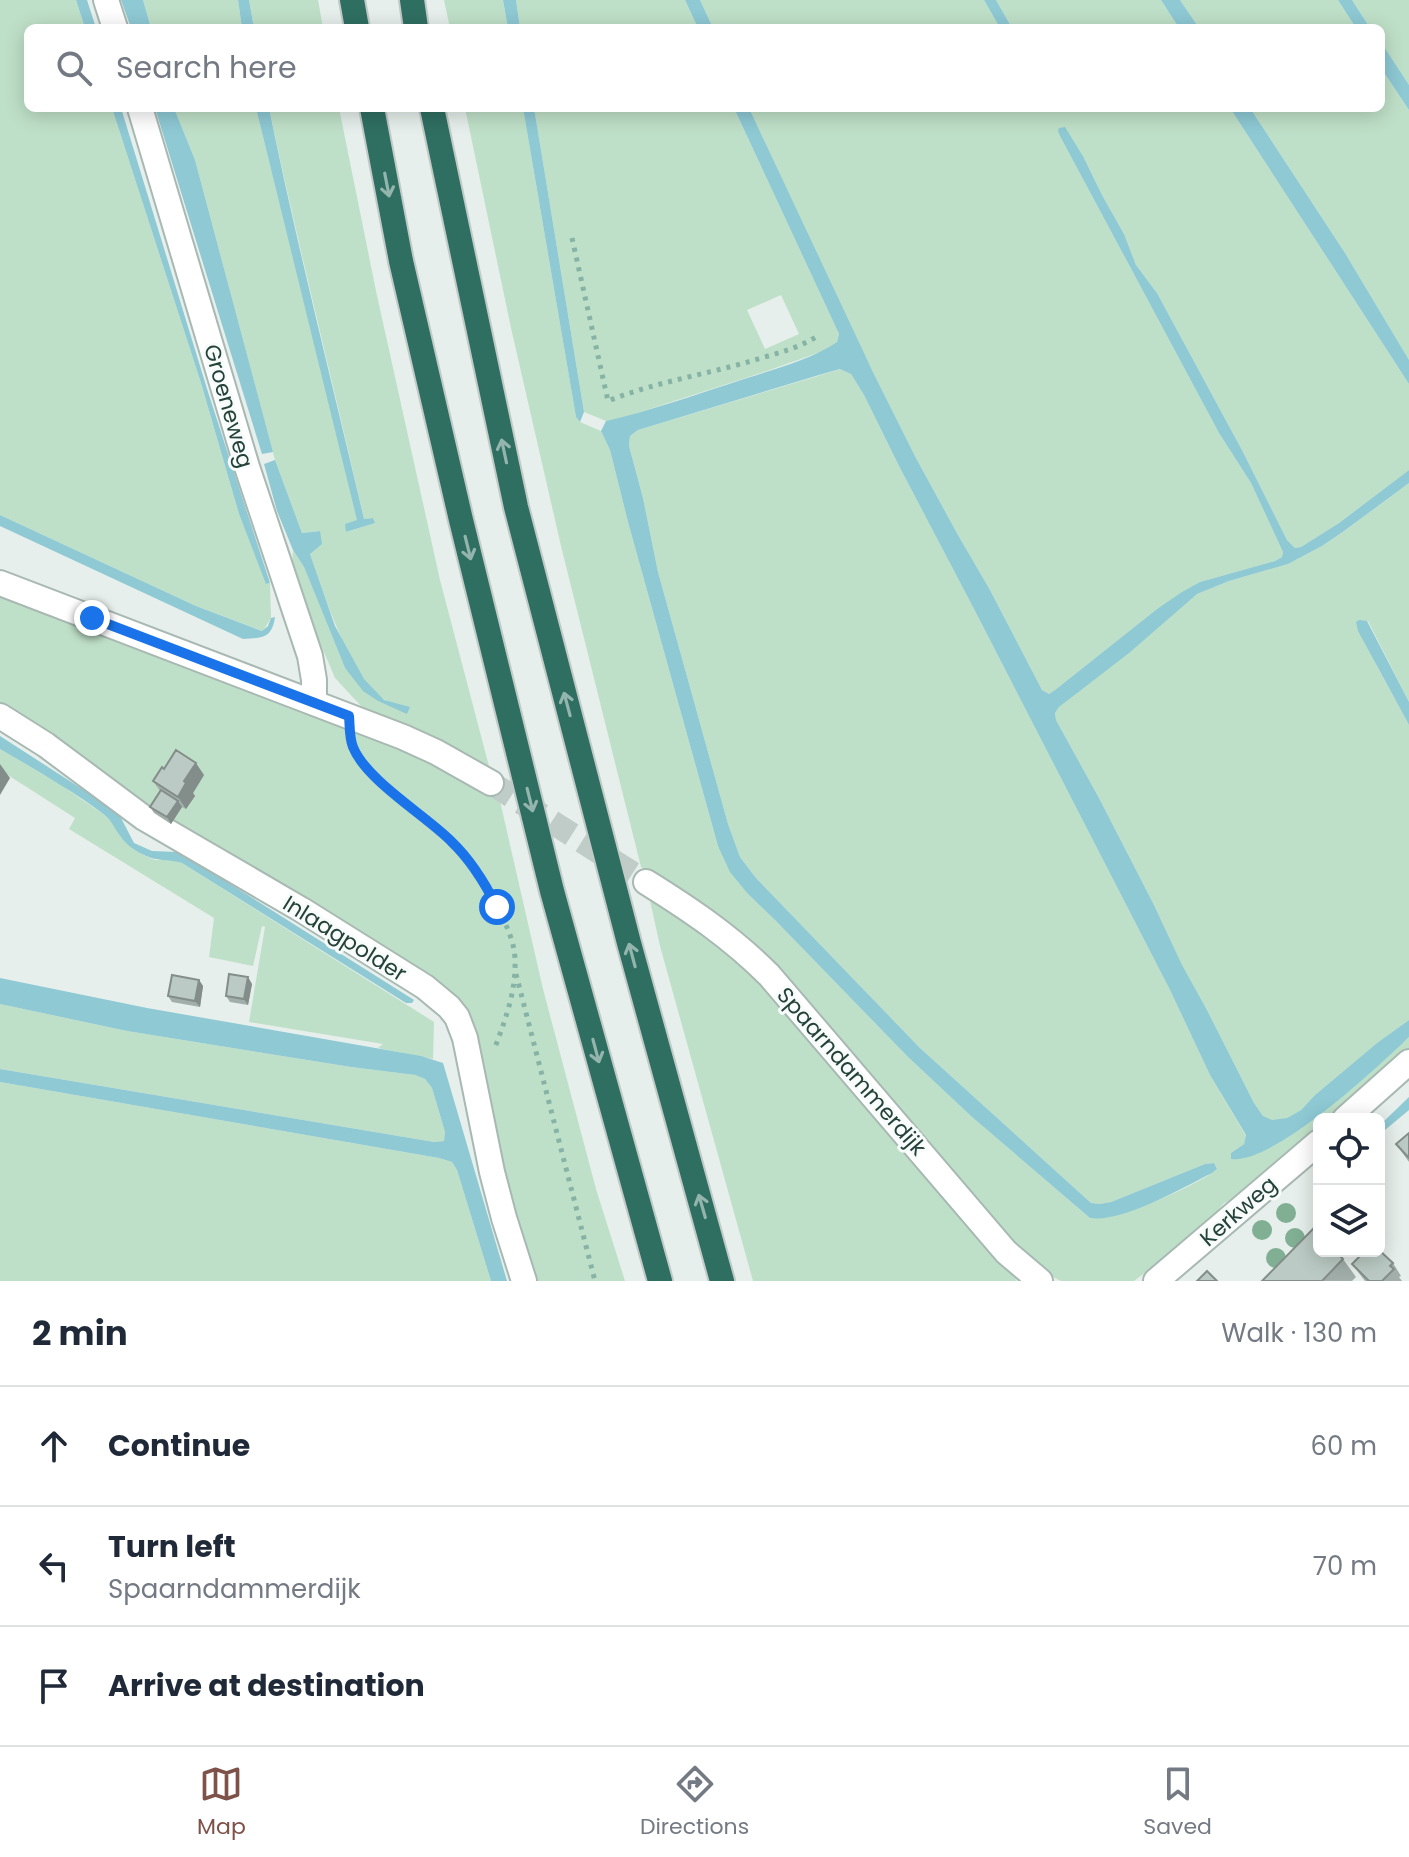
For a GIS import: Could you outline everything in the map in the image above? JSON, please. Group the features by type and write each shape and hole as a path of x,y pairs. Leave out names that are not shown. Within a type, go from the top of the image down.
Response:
{"highway":[{"path":"352,0 356,24"},
{"path":"412,0 415,24"},
{"path":"373,112 401,261 552,891 660,1281"},
{"path":"433,112 516,507 629,943 722,1281"}],"street":[{"path":"106,0 114,24"},
{"name":"Groeneweg","path":"141,112 247,467 310,656 314,703"},
{"path":"0,583 349,716 436,752 491,783"},
{"name":"Inlaagpolder","path":"0,716 46,745 144,818 302,910 425,987 449,1007 457,1017 465,1038 492,1172 524,1281"},
{"name":"Spaarndammerdijk","path":"646,882 716,928 769,975 1006,1252 1040,1281"},
{"path":"1352,1113 1409,1062"},
{"name":"Kerkweg","path":"1156,1281 1313,1147"}],"path":[{"path":"572,238 608,401 802,346 819,335"},
{"path":"349,716 351,743 364,764 451,840 478,872 507,926 515,969 508,1010 493,1053"},
{"path":"515,969 595,1281"}],"green space":[{"path":"0,0 76,0 84,24 24,24 24,112 113,112 201,383 239,514 267,584 270,583 271,618 263,631 196,606 0,515"},
{"path":"143,0 238,0 241,24 150,24"},
{"path":"249,0 318,0 322,24 253,24"},
{"path":"444,0 503,0 507,24 449,24"},
{"path":"516,0 685,0 696,24 519,24"},
{"path":"700,0 984,0 998,24 711,24"},
{"path":"996,0 1161,0 1176,24 1010,24"},
{"path":"1180,0 1338,0 1353,24 1196,24"},
{"path":"1352,0 1409,0 1409,85 1385,48 1385,24 1367,24"},
{"path":"1385,74 1409,110 1409,360 1345,253 1253,112 1385,112"},
{"path":"176,112 257,112 358,520 346,524 347,532 374,523 373,518 364,519 270,112 340,112 440,580 490,770 362,707 335,678 291,574 293,550 304,567 345,668 378,701 409,707 388,701 373,691 350,656 330,611 310,554 319,531 302,533 275,460 195,160"},
{"path":"466,112 524,112 576,417 580,422 601,431 610,450 718,846 748,894 907,1056 972,1117 1090,1218 1149,1204 1217,1169 1214,1163 1205,1164 1111,1202 1091,1203 920,1048 756,878 740,857 728,824 658,572 629,446 630,436 638,430 841,369 851,374 864,395 1170,990 1210,1075 1246,1136 1244,1144 1231,1153 1313,1120 1313,1135 1238,1197 1224,1203 1202,1229 1134,1281 1061,1281 1053,1277 1013,1241 778,967 685,891 641,867 561,546"},
{"path":"535,112 736,112 839,334 837,342 823,351 767,371 606,421 584,412","holes":["781,295 799,334 765,349 747,310"]},
{"path":"751,112 1233,112 1409,384 1409,470 1339,523 1295,548 1287,540 1157,293 1136,265 1124,234 1084,158 1061,138 1219,433 1251,483 1283,552 1282,557 1275,561 1200,582 1157,609 1049,694 1042,690 916,458 854,334"},
{"path":"1409,483 1409,702 1368,621 1357,623 1409,725 1409,1020 1377,1043 1301,1110 1287,1118 1272,1121 1263,1116 1254,1103 1055,713 1197,594 1288,564 1322,546"},
{"path":"0,595 380,741 442,769 500,801 543,989 596,1189 625,1281 530,1281 469,1026 100,777 0,703"},
{"path":"0,749 103,814 121,837 145,856 182,863 434,1022 433,1059 378,1048 383,1044 249,1022 265,927 262,926 253,966 209,957 214,918 69,829 75,818 0,770"},
{"path":"649,896 714,942 759,981 1017,1281 753,1281 660,946"},
{"path":"0,1004 127,1031 415,1075 425,1079 432,1088 445,1132 444,1141 434,1142 0,1069"},
{"path":"1409,1037 1409,1052 1338,1113 1322,1113"},
{"path":"0,1082 452,1162 491,1281 0,1281"}],"water":[{"path":"76,0 87,0 95,24 84,24"},
{"path":"121,0 143,0 150,24 130,24"},
{"path":"238,0 249,0 253,24 241,24"},
{"path":"503,0 516,0 519,24 507,24"},
{"path":"685,0 700,0 711,24 696,24"},
{"path":"984,0 996,0 1010,24 998,24"},
{"path":"1161,0 1180,0 1196,24 1176,24"},
{"path":"1338,0 1352,0 1367,24 1353,24"},
{"path":"1385,48 1409,85 1409,110 1385,74"},
{"path":"113,112 122,112 270,583 266,584 239,514 201,383"},
{"path":"156,112 176,112 195,160 273,452 262,454"},
{"path":"257,112 270,112 364,519 373,518 375,523 346,532 345,524 357,520"},
{"path":"524,112 535,112 584,412 580,422 576,417"},
{"path":"736,112 751,112 916,458 1042,690 1049,694 1182,592 1200,582 1275,561 1282,557 1283,552 1251,483 1219,433 1061,138 1059,128 1065,127 1084,158 1124,234 1136,265 1157,293 1287,540 1295,548 1339,523 1409,470 1409,483 1322,546 1288,564 1197,594 1055,713 1182,965 1263,1116 1272,1120 1287,1118 1301,1110 1377,1043 1409,1020 1409,1037 1324,1112 1313,1113 1313,1120 1272,1147 1249,1157 1231,1159 1231,1153 1244,1144 1246,1135 1210,1075 1170,990 851,374 840,369 638,430 630,436 629,446 658,572 728,824 740,857 756,878 920,1048 1091,1203 1111,1202 1214,1163 1217,1169 1212,1173 1135,1210 1090,1218 972,1117 907,1056 748,894 730,872 718,846 610,450 601,431 606,421 780,368 837,342 839,334"},
{"path":"1233,112 1253,112 1345,253 1409,360 1409,384"},
{"path":"275,460 302,533 320,531 322,544 310,554 335,626 364,679 384,700 410,707 407,714 363,691 345,668 304,567 293,550 277,511 264,464"},
{"path":"0,515 196,606 262,631 275,617 272,629 265,636 243,639 0,526"},
{"path":"1367,621 1409,702 1409,725 1358,631 1356,622"},
{"path":"0,736 110,807 121,818 134,843 152,851 177,852 186,856 414,1000 406,1003 182,863 150,858 135,850 102,813 0,749"},
{"path":"0,978 147,1008 421,1056 443,1063 507,1281 491,1281 452,1162 0,1082 0,1069 434,1142 444,1141 445,1132 432,1088 425,1079 127,1031 0,1004"},
{"path":"1409,1097 1409,1110 1385,1130 1385,1120"}],"building":[{"path":"176,750 196,763 178,797 153,781"},
{"path":"161,790 178,801 167,817 150,807"},
{"path":"229,974 248,977 244,999 226,996"},
{"path":"172,975 199,980 195,1001 168,996"},
{"path":"1409,1133 1409,1158 1396,1144"},
{"path":"1313,1229 1313,1257 1343,1259 1322,1281 1262,1281"},
{"path":"1385,1256 1393,1263 1390,1266 1394,1269 1382,1281 1369,1281 1352,1264 1359,1257"},
{"path":"1207,1271 1217,1281 1197,1281"}],"tunnel":[{"path":"491,783 646,882"}],"route":[{"path":"92,618 349,716 351,743 364,764 451,840 478,872 497,907"}]}
